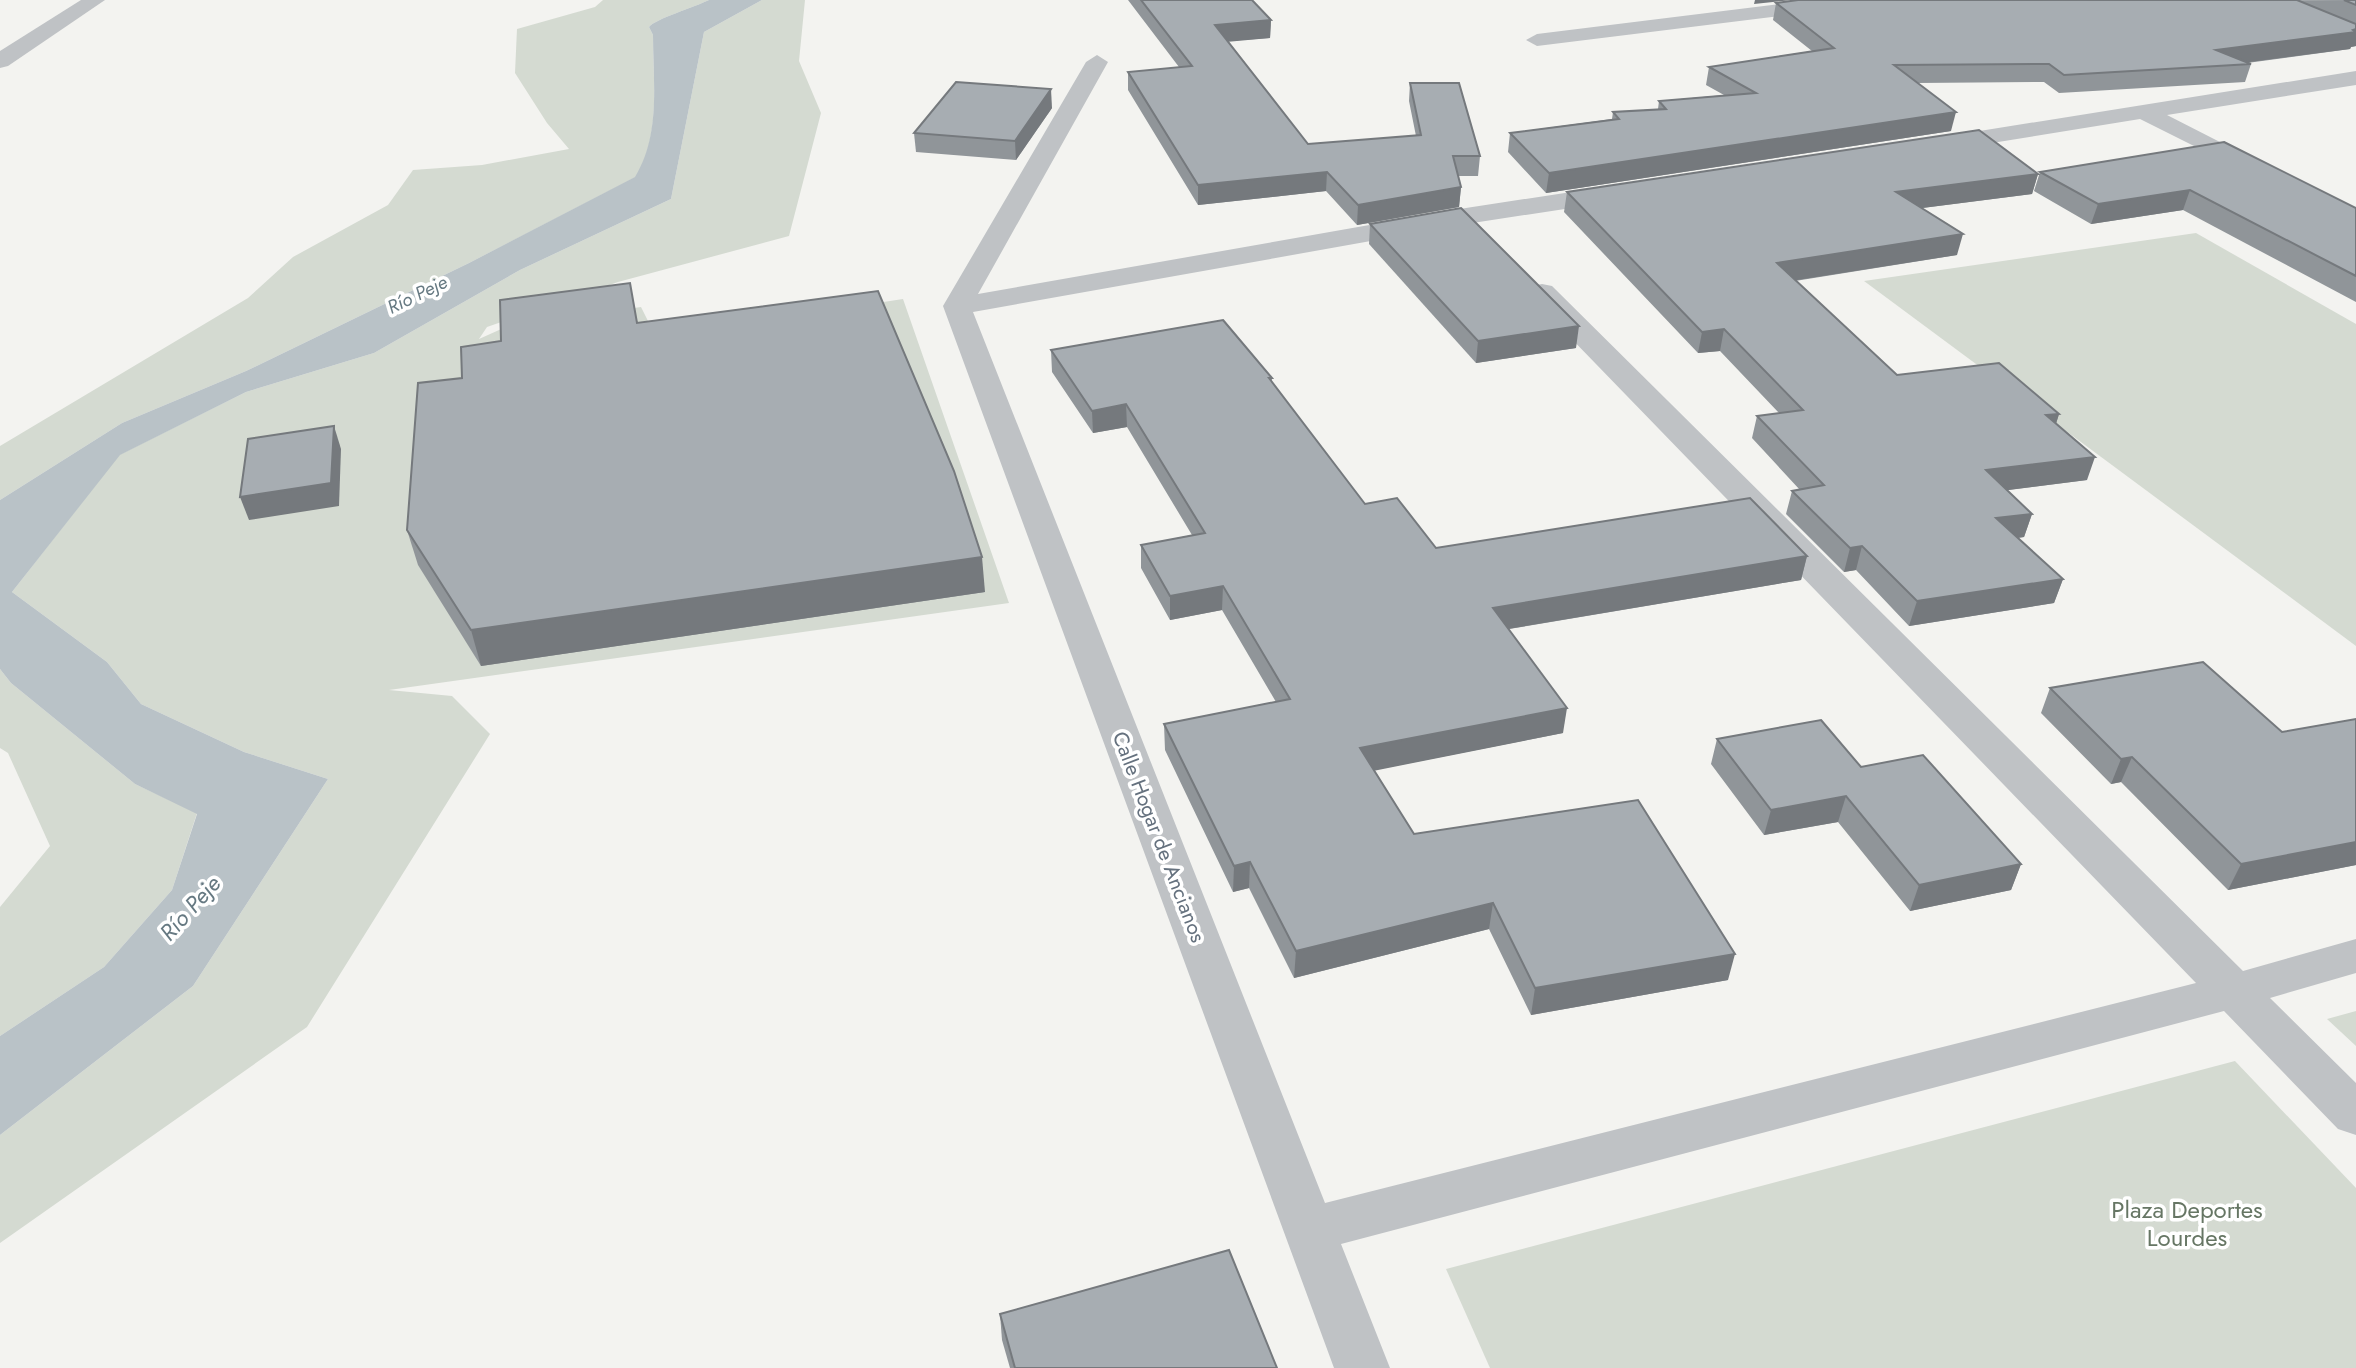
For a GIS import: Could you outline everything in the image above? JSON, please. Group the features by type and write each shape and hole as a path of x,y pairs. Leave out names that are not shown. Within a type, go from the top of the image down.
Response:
{"street":[{"path":"0,61 95,0"},
{"path":"1537,40 1862,0"},
{"path":"957,306 1097,62"},
{"path":"1914,148 2356,78"},
{"path":"2145,113 2269,177"},
{"path":"957,306 1466,215 1643,189"},
{"path":"1466,215 2356,1115"},
{"name":"Calle Hogar de Ancianos","path":"957,306 1362,1368"},
{"path":"1308,1230 2233,991 2356,956"}],"green space":[{"path":"603,0 709,0 649,27 653,35 654,108 649,144 636,177 469,263 246,371 122,423 0,500 0,446 248,298 293,257 388,205 413,170 482,165 569,149 547,123 515,73 517,29 595,7"},
{"path":"762,0 805,0 799,61 821,113 789,236 618,282 487,327 479,339 508,326 641,307 656,337 903,299 1009,603 389,690 452,696 490,734 307,1027 0,1243 0,1135 193,986 328,779 244,752 141,704 107,662 12,592 119,455 246,392 374,353 520,270 671,199 704,32"},
{"path":"2196,233 2356,324 2356,646 1864,281"},
{"path":"0,669 11,683 135,784 197,813 172,890 104,967 0,1036 0,907 50,846 8,753 0,748"},
{"path":"2356,1011 2356,1046 2327,1019"},
{"name":"Plaza Deportes Lourdes","path":"2235,1061 2356,1188 2356,1368 1490,1368 1446,1269"}],"water":[{"name":"Río Peje","path":"709,0 762,0 704,32 671,199 520,270 374,353 246,392 120,455 12,592 107,662 141,704 244,752 328,779 193,986 0,1135 0,1036 104,967 172,890 197,814 135,784 11,683 0,669 0,500 122,423 246,371 469,263 635,177 649,143 654,108 653,35 649,27"}],"building":[{"path":"1141,0 1252,0 1271,20 1215,25 1308,144 1421,135 1410,83 1459,83 1480,156 1453,156 1461,187 1358,205 1327,172 1198,185 1128,72 1192,66"},
{"path":"1798,0 2297,0 2356,24 2356,29 2353,30 2356,32 2216,50 2251,64 2064,75 2049,64 1894,65 1956,112 1549,173 1510,133 1619,119 1613,112 1666,109 1659,101 1756,93 1709,67 1834,48 1776,3"},
{"path":"956,82 1051,89 1015,141 914,133"},
{"path":"1979,130 2038,174 1896,192 1963,234 1777,263 1897,375 1999,363 2059,414 2046,415 2095,457 1986,470 2032,514 1996,518 2063,579 1917,601 1862,546 1850,548 1792,491 1824,485 1757,416 1803,410 1724,329 1702,332 1567,192"},
{"path":"2224,142 2356,208 2356,276 2190,190 2098,204 2040,172"},
{"path":"1461,208 1579,326 1478,341 1370,224"},
{"path":"630,283 637,323 878,291 954,471 982,557 471,630 407,530 418,383 462,378 461,347 501,341 500,300"},
{"path":"1223,320 1272,378 1269,378 1365,504 1397,498 1436,548 1750,498 1807,556 1493,608 1567,708 1360,748 1414,834 1638,800 1735,954 1535,988 1493,903 1296,951 1250,862 1234,866 1164,724 1290,699 1223,586 1170,596 1141,545 1205,533 1126,404 1092,411 1051,350"},
{"path":"334,426 331,483 240,497 248,439"},
{"path":"2203,662 2282,732 2356,719 2356,842 2241,864 2132,757 2121,759 2050,688"},
{"path":"1821,720 1861,767 1923,755 2021,864 1919,885 1846,796 1771,810 1717,739"},
{"path":"1229,1250 1277,1368 1015,1368 1000,1314"}]}
